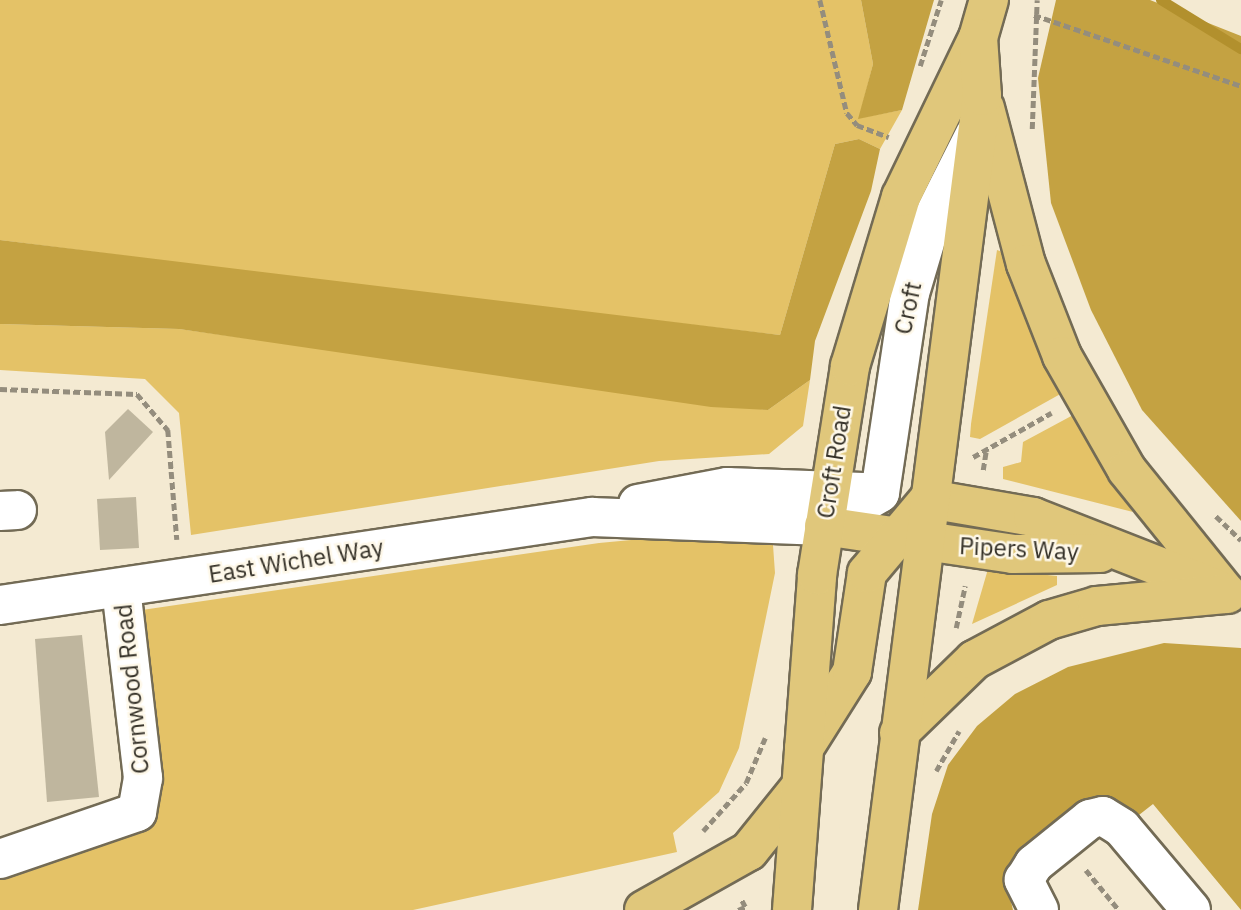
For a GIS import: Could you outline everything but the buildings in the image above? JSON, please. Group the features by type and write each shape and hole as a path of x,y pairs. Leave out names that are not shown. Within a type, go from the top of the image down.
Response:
{"main road":[{"name":"Croft Road","path":"792,910 801,753 824,526 850,366 876,269 930,128 978,38 989,0"},
{"name":"Croft Road","path":"878,910 899,733 911,540 929,499 982,96 978,38"},
{"path":"982,96 1026,264 1062,356 1127,470 1234,598"},
{"name":"Pipers Way","path":"929,499 1026,515 1113,553 1234,598"},
{"path":"824,526 911,540"},
{"path":"801,753 852,672 866,575 911,540"},
{"name":"Pipers Way","path":"911,540 1013,554 1113,553"},
{"path":"899,733 974,660 1049,620 1097,606 1234,598"},
{"path":"644,910 723,868 761,839 798,790"}],"street":[{"name":"Croft","path":"880,493 914,282 932,219 975,134"},
{"path":"829,489 929,499"},
{"name":"East Wichel Way","path":"0,605 593,517 692,490 829,489"},
{"path":"824,526 880,493"},
{"name":"East Wichel Way","path":"593,517 824,526"},
{"name":"Cornwood Road","path":"0,859 137,812 143,778 121,587"},
{"path":"1039,910 1024,880 1063,841 1103,816 1122,828 1191,910"}],"path":[{"path":"820,0 847,113 857,125 896,139"},
{"path":"1033,135 1034,15 1037,0"},
{"path":"1034,15 1241,86"},
{"path":"0,388 136,394 166,424 173,531 181,543"},
{"path":"738,910 745,906 702,832 746,783 768,725"},
{"path":"1063,841 1119,910"}],"shaded area":[{"path":"0,0 861,0 873,64 859,118 902,110 880,149 859,139 835,144 780,335 361,286 0,240"},
{"path":"861,0 934,0 902,110 858,119 873,64"},
{"path":"1056,0 1150,0 1241,36 1241,521 1142,410 1091,310 1051,203 1038,78"},
{"path":"859,139 880,149 871,191 815,341 810,380 768,410 711,407 179,329 0,324 0,240 780,335 835,144"},
{"path":"997,250 1008,254 1064,392 980,439 970,437 971,424"},
{"path":"0,324 179,329 768,410 810,380 803,426 769,454 659,461 191,535 179,413 145,379 0,370"},
{"path":"1075,414 1113,483 1133,512 1003,479 1003,467 1021,462 1023,442"},
{"path":"717,532 764,535 773,545 775,573 739,748 719,792 673,833 677,852 413,910 0,910 0,874 130,836 147,820 142,610 599,543"},
{"path":"988,569 1057,576 1057,585 972,624"},
{"path":"1164,643 1241,648 1241,910 1153,804 1130,822 1071,809 1014,858 1006,881 1013,910 918,910 932,814 948,765 977,726 1015,694 1068,667"}],"waterway":[{"path":"1161,0 1241,49"}]}
